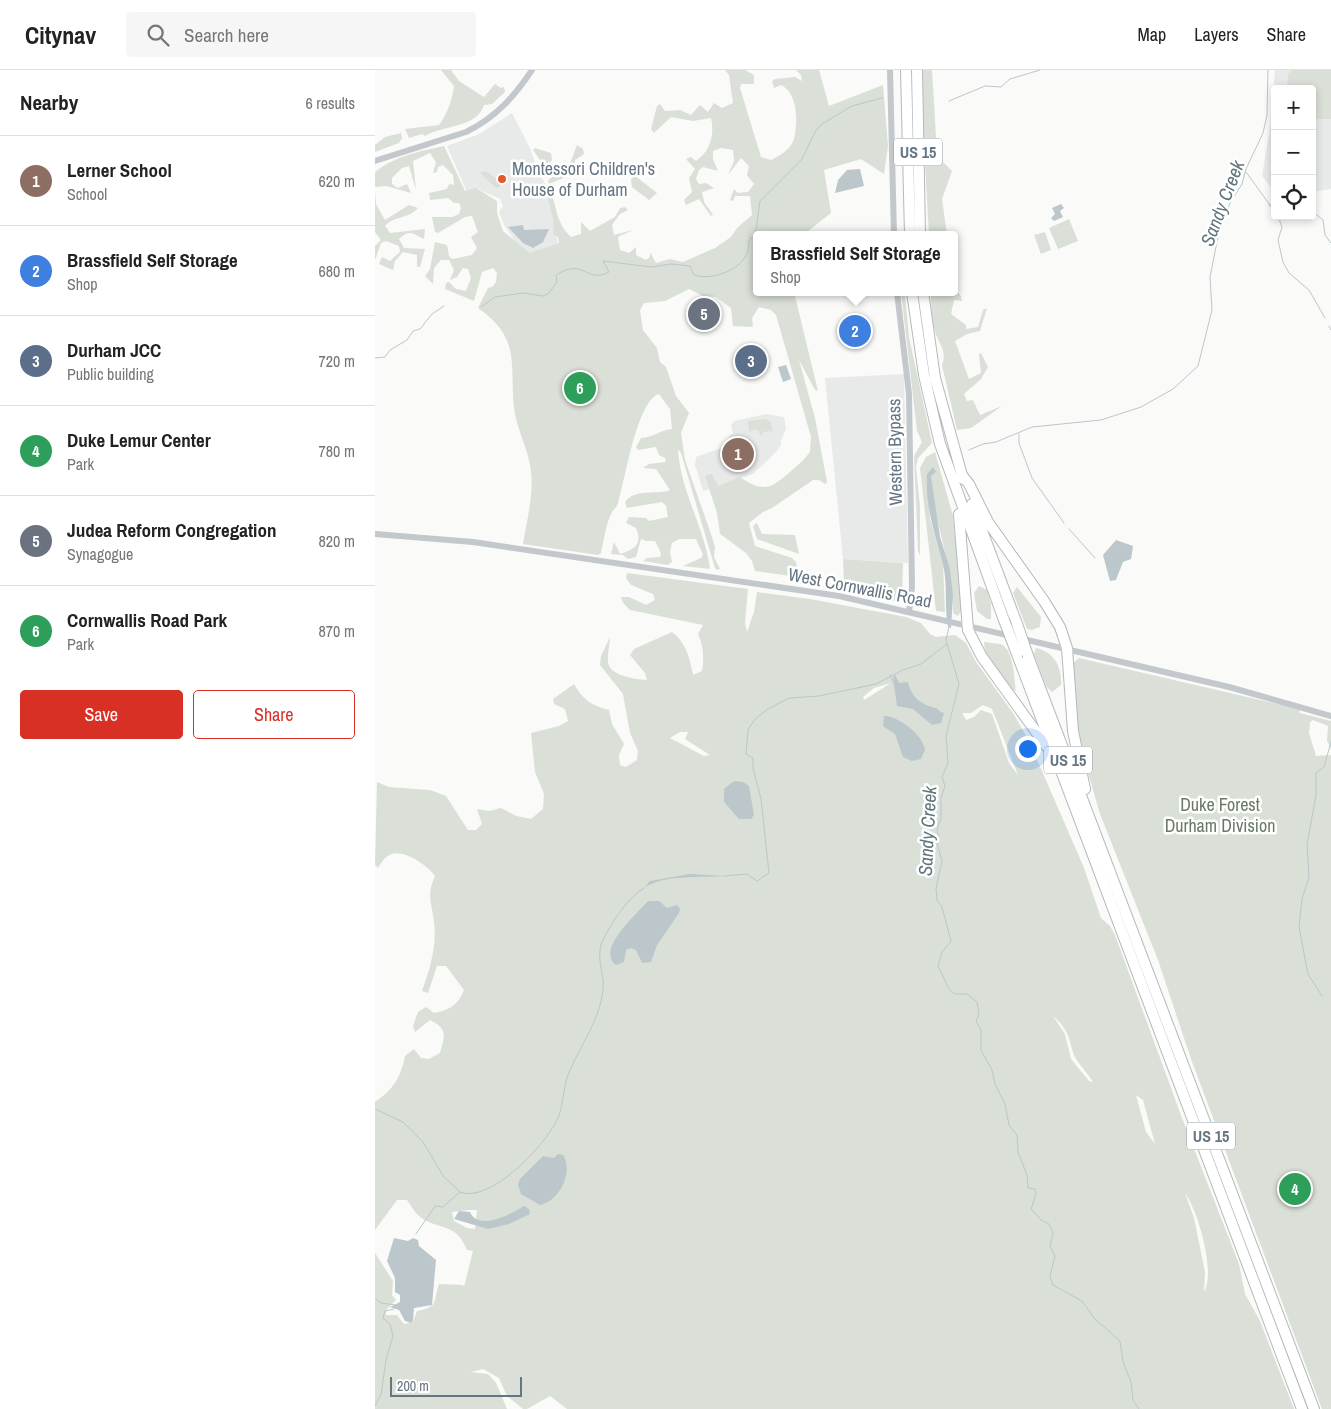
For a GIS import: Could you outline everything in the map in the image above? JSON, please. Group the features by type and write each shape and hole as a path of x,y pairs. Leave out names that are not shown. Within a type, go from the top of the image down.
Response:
{"highway":[{"name":"US 15","path":"906,70 910,231"},
{"name":"US 15","path":"917,70 920,231"},
{"name":"US 15","path":"914,296 924,375 947,464 1004,620 1302,1409"},
{"name":"US 15","path":"924,296 935,378 961,474 1028,656 1314,1409"},
{"path":"947,464 961,524 962,624 982,657 1035,728 1059,764"},
{"path":"961,474 969,484 997,536 1051,611 1067,648 1070,700 1078,757 1108,864"}],"street":[{"path":"375,161 466,132 479,126 507,103 532,70"},
{"path":"890,70 895,231"},
{"name":"Western Bypass","path":"897,296 909,394 912,587 909,612"},
{"name":"West Cornwallis Road","path":"375,534 473,542 604,563 839,596 1229,687 1331,716"}],"shaded area":[{"path":"1275,70 1331,70 1331,189 1316,191 1316,85 1274,85"},
{"name":"Montessori Children's House of Durham","path":"512,113 530,148 539,174 546,185 558,244 531,254 517,244 504,225 499,212 503,206 500,199 478,189 467,192 447,146 479,134"},
{"path":"1271,116 1271,187 1262,176"},
{"path":"860,169 864,186 835,193 838,180 847,170"},
{"path":"1061,204 1064,208 1060,211 1063,217 1054,221 1051,218 1055,214 1052,208"},
{"path":"523,225 524,230 549,229 543,242 533,248 523,243 508,227"},
{"path":"786,365 791,379 783,382 778,367"},
{"path":"904,374 908,563 843,559 825,378"},
{"path":"766,414 784,417 786,429 781,445 776,452 753,474 703,491 695,465 696,457 726,446 730,435 733,434 731,425 734,421"},
{"path":"933,467 936,472 931,476 940,537 950,569 953,596 951,628 948,627 943,565 931,520 928,498 927,474"},
{"path":"1116,540 1133,546 1131,559 1123,562 1116,580 1110,581 1103,555"},
{"path":"895,675 899,683 908,682 918,700 944,713 941,723 932,725 913,709 897,706 893,677"},
{"path":"884,716 896,719 915,733 924,744 925,750 921,759 912,761 903,757 895,734 883,726"},
{"path":"734,781 743,782 749,786 754,815 751,819 739,819 724,802 724,789"},
{"path":"690,874 725,876 674,878 645,887 650,881"},
{"path":"648,901 659,901 667,908 677,905 680,909 679,913 657,945 651,962 642,963 636,950 631,948 626,950 624,962 616,965 611,958 614,942 620,932"},
{"path":"558,1154 563,1155 567,1170 566,1178 559,1192 547,1203 540,1205 521,1194 518,1185 520,1179 543,1156 554,1158"},
{"path":"524,1206 529,1209 530,1214 509,1224 488,1229 454,1219 459,1211 470,1212 474,1218 480,1221 495,1220"},
{"path":"394,1238 408,1241 413,1238 418,1240 419,1246 436,1260 432,1305 414,1308 413,1321 411,1323 405,1321 399,1310 390,1307 400,1302 400,1295 395,1292 395,1278 387,1261"}],"green space":[{"path":"441,70 451,70 459,81 484,97 495,84 501,88 504,87 505,92 492,104 484,105 474,118 467,122 432,132 425,136 422,134 409,138 405,129 439,125 447,111 454,86"},
{"path":"725,70 745,70 754,75 754,84 741,84 740,88 761,157 771,160 788,149 794,139 796,125 794,101 791,94 781,85 774,88 772,81 795,77 802,81 801,75 796,70 819,70 829,106 883,85 888,146 884,174 861,159 824,170 831,213 808,231 753,231 753,296 795,296 818,391 815,390 799,360 815,418 827,482 825,484 819,480 813,480 749,523 755,546 792,558 796,562 798,573 790,576 755,571 752,561 746,553 720,534 717,513 705,476 712,474 718,486 740,477 755,485 767,487 778,482 810,452 811,437 776,315 771,310 759,307 752,318 753,327 733,326 731,308 716,297 703,296 689,289 665,301 644,303 640,310 643,330 657,348 660,362 666,367 676,396 689,413 681,433 685,460 711,534 715,547 714,557 720,569 717,570 715,568 681,453 678,449 683,480 703,539 710,569 683,566 701,558 703,555 696,539 679,539 672,543 670,552 672,562 668,565 643,561 647,558 660,557 661,553 655,541 641,539 636,557 628,559 623,555 611,554 614,542 620,554 629,551 638,542 636,528 626,523 629,517 646,518 649,521 668,517 666,506 662,502 627,508 625,502 640,493 670,490 656,469 643,468 649,464 666,462 665,458 659,455 656,447 638,450 636,447 641,438 672,429 670,409 659,394 651,400 644,410 638,425 618,503 608,521 601,553 598,555 523,544 532,485 529,458 515,414 511,356 508,343 502,332 493,320 478,308 488,288 492,287 496,282 497,273 493,268 482,272 474,301 445,289 446,283 449,282 456,289 466,291 471,278 468,269 463,268 457,277 450,280 454,270 449,260 441,260 434,268 433,284 425,276 430,269 435,242 447,245 449,256 452,259 472,255 477,248 471,237 478,232 472,216 465,217 438,233 435,232 432,217 452,217 459,214 461,208 459,203 454,203 448,198 430,200 429,193 447,189 449,184 454,185 453,175 443,165 438,167 437,172 433,173 436,162 430,153 413,161 416,190 409,166 402,168 392,178 392,184 398,188 407,184 411,193 386,186 375,187 375,172 399,158 444,146 465,191 476,188 497,201 497,213 503,231 530,253 559,243 558,237 553,234 554,228 547,191 550,190 562,226 571,237 581,234 581,222 590,231 615,217 620,208 625,207 628,210 620,214 612,225 614,235 633,230 618,237 620,250 629,253 636,247 636,255 646,260 650,257 650,252 656,263 670,259 683,262 715,248 731,237 737,228 752,215 750,196 735,196 733,201 730,200 734,189 738,193 748,192 754,184 747,175 749,166 741,158 728,175 734,161 733,150 721,148 713,151 713,159 718,171 703,167 699,170 696,179 699,184 706,183 714,188 702,192 704,202 713,215 711,216 699,199 686,205 684,200 692,192 689,178 695,169 686,159 691,157 696,161 705,153 712,136 711,118 693,121 671,117 654,133 651,129 657,106 660,104 665,111 680,110 691,115 700,105 708,112 714,103 722,108 733,103 729,75"},
{"path":"923,70 932,70 936,137 943,162 952,171 942,199 946,231 929,231 923,127"},
{"path":"1292,70 1331,70 1331,119 1316,119 1316,85 1287,85 1288,74"},
{"path":"401,133 402,138 399,143 375,152 375,145 385,137"},
{"path":"577,145 583,149 584,154 575,160 570,173 549,184 548,180 557,174 566,174"},
{"path":"535,148 551,153 552,160 545,167 533,150"},
{"path":"485,171 500,181 500,186 496,188 480,173"},
{"path":"634,175 657,193 649,200 632,187 631,180"},
{"path":"375,191 376,204 385,220 409,205 418,208 414,212 393,220 385,226 390,233 425,229 424,239 410,233 399,239 404,248 425,249 420,267 417,267 417,255 403,252 395,261 393,270 379,264 382,257 390,261 400,252 399,246 386,241 381,243 375,260 375,246 381,240 375,232"},
{"path":"1069,219 1078,241 1058,249 1049,228"},
{"path":"1045,232 1051,250 1041,254 1034,235"},
{"path":"958,293 962,301 954,300 951,314 966,325 966,329 978,327 983,310 987,308 980,331 967,334 955,341 969,379 981,373 979,354 981,353 988,367 981,379 964,394 967,401 973,400 980,415 1002,406 971,428 957,430 942,365 944,360 943,350 933,324 931,296 958,296"},
{"path":"901,296 905,296 909,337 932,443 918,458 916,467 920,506 920,555 918,551 914,456 922,442 917,431"},
{"path":"766,419 771,423 773,433 770,431 762,432 763,435 760,435 759,431 755,429 749,432 748,421"},
{"path":"935,452 953,516 962,610 958,616 953,613 947,561 935,511 931,476 936,472 927,474 930,518 943,565 945,612 936,611 920,468 926,457"},
{"path":"757,523 762,534 795,535 799,554 757,539 753,526"},
{"path":"843,559 903,563 902,594 894,601 849,592 844,582"},
{"path":"627,573 748,589 745,623 747,632 754,612 757,592 810,599 906,617 921,623 930,634 936,637 955,635 966,643 976,662 1013,713 1029,741 1084,868 1101,918 1110,926 1115,935 1182,1118 1239,1264 1245,1294 1260,1321 1294,1409 567,1409 550,1396 527,1409 523,1409 507,1396 499,1378 483,1369 471,1372 488,1374 496,1383 507,1409 375,1409 375,1253 393,1281 392,1295 396,1300 386,1310 386,1315 397,1315 404,1324 413,1322 417,1311 429,1308 434,1303 439,1284 463,1285 464,1287 473,1251 467,1250 459,1236 454,1232 421,1218 407,1200 397,1200 375,1230 375,1102 391,1088 398,1077 405,1056 414,1049 421,1058 429,1059 440,1053 444,1033 440,1026 430,1020 415,1032 413,1026 418,1012 426,1007 434,1013 445,1010 459,1000 464,990 446,966 437,966 428,993 422,991 434,949 435,931 430,894 435,876 422,864 403,854 392,854 378,868 375,865 377,782 389,787 430,790 446,796 468,830 476,830 482,824 477,809 489,811 501,808 516,816 531,819 543,809 544,794 535,772 531,733 559,726 568,721 565,709 554,704 553,699 574,684 580,694 588,701 609,710 612,724 624,744 619,755 620,765 626,767 637,760 638,751 630,733 623,694 600,665 601,656 610,637 608,661 612,670 623,676 647,680 645,673 630,655 634,649 672,632 684,646 689,657 693,675 702,671 703,652 698,634 703,625 630,610 623,603 621,597 629,597 646,605 655,600 653,594 631,585 626,578","holes":["891,683 864,700 863,697 874,688","983,705 992,709 1018,775 1009,763 992,714 981,710 974,717 966,720 962,713 971,713","680,732 688,732 685,739 710,755 704,756 670,738","1053,1016 1065,1030 1074,1055 1093,1082 1089,1081 1071,1059 1065,1034","1136,1095 1143,1100 1155,1144 1146,1132","1185,1193 1200,1227 1207,1257 1207,1283 1204,1292 1205,1272 1194,1218","477,1210 475,1229 467,1228 454,1221 452,1212"]},
{"path":"979,586 987,590 991,604 991,619 987,619 977,611 974,593"},
{"path":"1017,587 1041,617 1040,627 1032,630 1027,629 1013,593"},
{"path":"984,642 1000,644 1008,651 1013,664 1016,691 995,670 987,655"},
{"path":"1036,648 1043,650 1053,657 1059,667 1061,685 1052,692 1046,686 1034,654"},
{"name":"Duke Forest Durham Division","path":"1079,658 1299,709 1300,713 1331,721 1331,748 1327,741 1328,726 1313,720 1310,722 1309,733 1316,756 1331,755 1331,1409 1322,1409 1191,1059 1158,960 1100,814 1080,745 1071,665"}],"waterway":[{"path":"949,101 985,86 1001,87 1010,79 1040,70"},
{"name":"Sandy Creek","path":"969,450 983,444 996,442 1032,427 1101,420 1141,407 1173,389 1198,366 1212,310 1210,277 1218,237 1230,203 1242,184 1246,169 1263,133 1267,115 1268,70"},
{"path":"756,231 760,201 802,159 815,132 822,124 852,106 882,98"},
{"path":"1246,172 1271,206"},
{"path":"1316,214 1323,220 1325,235 1331,243"},
{"path":"1279,220 1282,227 1278,240 1283,262 1289,273 1309,290 1325,318"},
{"path":"481,307 495,297 523,293 543,296 549,293 557,282 556,275 566,270 579,269 595,275 609,272 603,261 651,267 671,264 690,266 694,275 718,275 734,268 740,263 748,250 750,238 753,238"},
{"path":"375,358 385,357 390,350 407,340 413,331 420,329 432,314 444,306"},
{"path":"1329,326 1331,330"},
{"path":"1019,434 1019,443 1032,478 1064,523"},
{"path":"1069,529 1095,558"},
{"name":"Sandy Creek","path":"949,627 946,640 959,684 946,736 948,763 942,777 945,786 941,798 941,818 937,830 939,838 937,843 942,861 936,888 937,900 942,907 951,941 942,952 938,966 949,989 955,994 967,994 977,1002 979,1014 976,1021 981,1030 981,1050 992,1070 995,1084 1005,1104 1009,1125 1017,1135 1018,1152 1027,1175 1028,1188 1035,1189 1036,1194 1031,1209 1041,1220 1049,1224 1053,1233 1050,1246 1055,1256 1050,1277 1053,1285 1082,1301 1094,1318 1120,1341 1123,1362 1131,1382 1133,1400 1139,1409"},
{"path":"724,876 747,874 757,881 769,873 761,799 753,768 753,758 746,754 748,730 755,719 768,709 789,698 819,696 876,684 903,670 921,664 947,644"},
{"path":"890,675 896,687"},
{"path":"1322,996 1308,974 1299,927 1302,899 1309,877 1307,844 1316,795 1316,773 1324,767 1331,742"},
{"path":"416,1234 435,1206 443,1207 460,1192 473,1193 487,1189 502,1180 530,1156 552,1129 560,1112 568,1076 594,1021 601,1001 603,990 600,958 601,945 621,910 644,888"},
{"path":"375,1109 403,1122 423,1142 444,1177 460,1192"},
{"path":"375,1298 381,1303 395,1305"},
{"path":"375,1406 381,1395 386,1360 393,1336 390,1324 383,1318 385,1311 394,1309"}],"place":[{"name":"Montessori Children's House of Durham","path":"502,179"},
{"name":"Judea Reform Congregation","path":"704,314"},
{"name":"Brassfield Self Storage","path":"855,331"},
{"name":"Durham JCC","path":"751,361"},
{"name":"Cornwallis Road Park","path":"580,388"},
{"name":"Lerner School","path":"738,454"},
{"name":"Duke Lemur Center","path":"1295,1189"}]}
